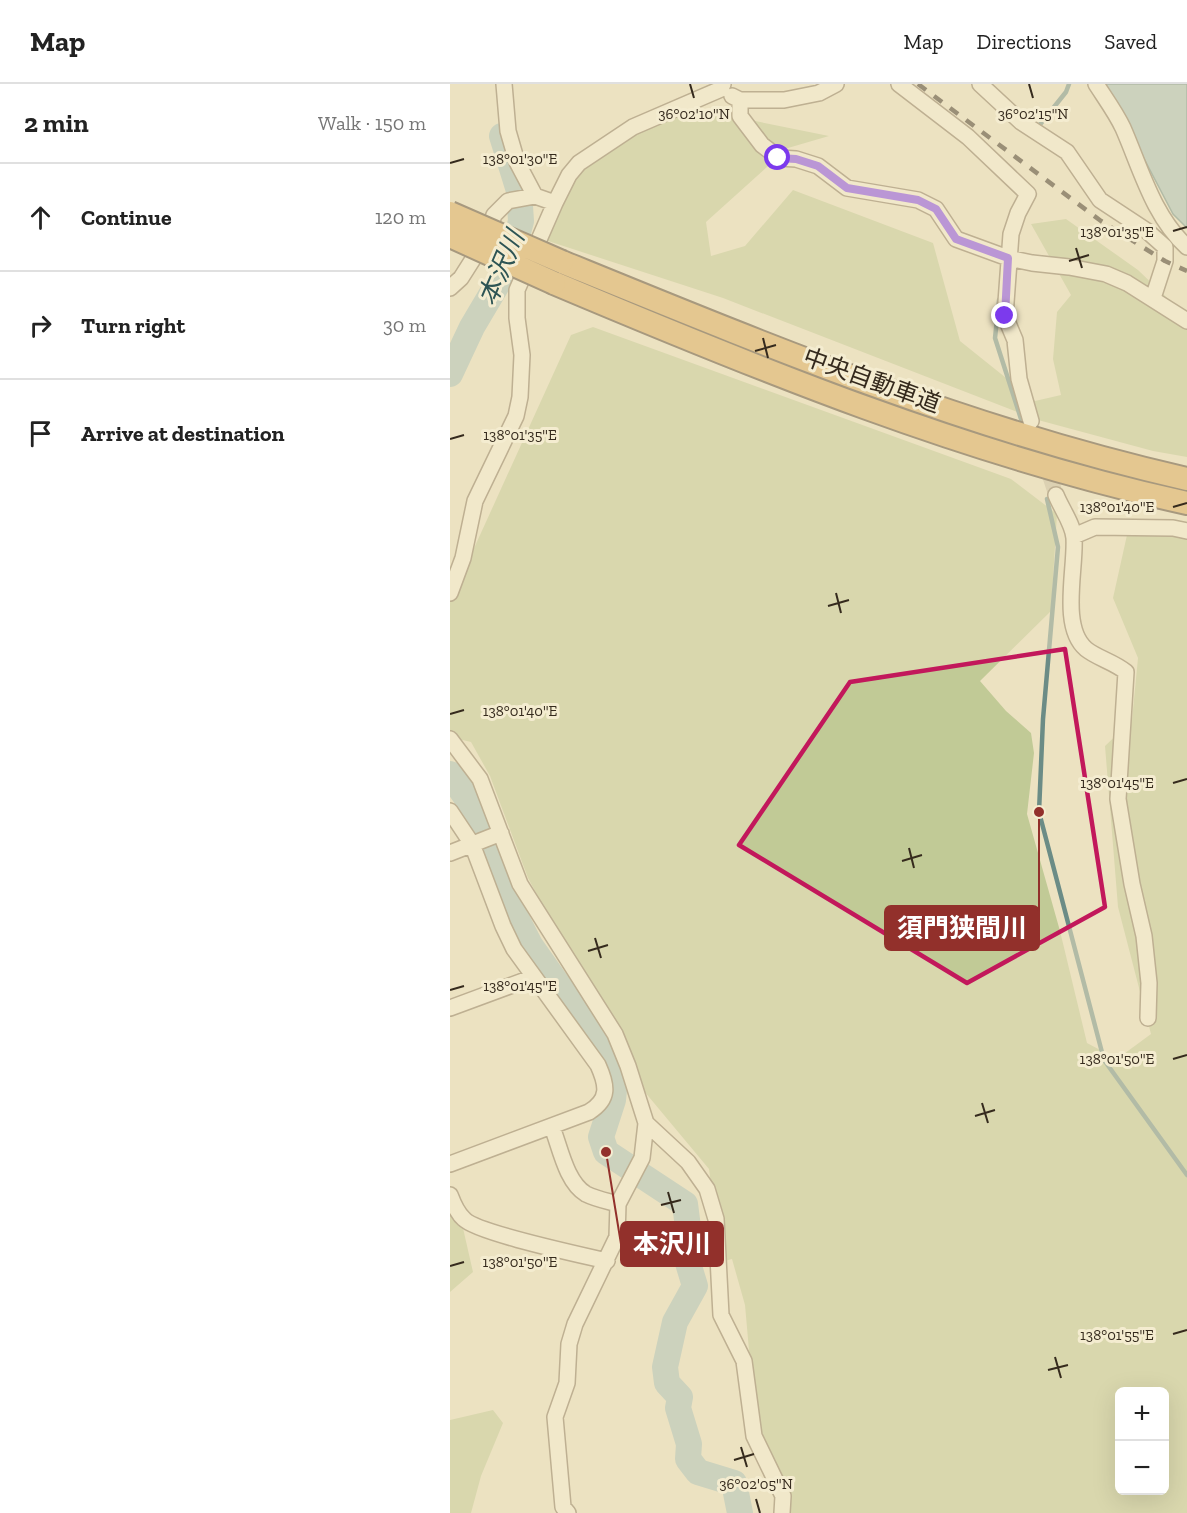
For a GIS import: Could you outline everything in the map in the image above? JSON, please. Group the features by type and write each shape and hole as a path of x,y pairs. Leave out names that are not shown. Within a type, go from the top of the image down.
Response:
{"highway":[{"name":"中央自動車道","path":"450,213 558,273 697,344 855,404 973,444 1045,466 1187,503"},
{"name":"中央自動車道","path":"450,236 978,422 1081,453 1187,479"}],"street":[{"path":"504,84 508,131 518,162 525,198"},
{"path":"450,593 463,558 475,501 516,416 520,397 522,356 517,318 517,290 569,175 579,163 633,127 720,86 740,100 784,100 819,93 836,84"},
{"path":"899,84 968,137 1028,194 1011,234 1005,316 1015,340 1019,379 1031,421"},
{"path":"980,84 1021,122 1067,152 1100,200 1147,231 1165,247 1165,261 1153,298"},
{"path":"1096,84 1122,126 1148,191 1176,237 1187,247"},
{"path":"740,100 740,116 762,145 778,158 796,159 818,166 847,188 918,200 936,209 956,239 1008,258 1106,274 1153,298 1187,321"},
{"path":"450,288 461,278 487,237 494,215 508,201 525,198 555,203"},
{"path":"450,222 487,237"},
{"path":"1056,495 1074,536 1071,591 1074,634 1086,650 1117,664 1126,672 1118,799 1132,884 1144,936 1149,983 1148,1018"},
{"path":"1074,536 1095,527 1173,528 1187,531"},
{"path":"450,738 480,779 520,884 615,1034 646,1123 642,1158 618,1203 617,1236 575,1324 569,1344 567,1383 555,1417 563,1507 568,1513"},
{"path":"450,811 472,844 514,949 598,1065 604,1078 605,1090 598,1107 590,1112 450,1164"},
{"path":"450,853 501,833"},
{"path":"450,1008 534,977"},
{"path":"646,1123 688,1162 707,1189 716,1219 721,1315 744,1361 754,1436 783,1496 782,1513"},
{"path":"552,1127 575,1183 585,1193 618,1203"},
{"path":"450,1195 465,1221 485,1230 607,1261"}],"highlighted area":[{"path":"1065,649 1105,907 967,983 739,845 850,682"}],"green space":[{"path":"686,107 829,136 788,148 706,222 711,256 745,246 793,190 933,243 960,341 1035,401 1061,395 1053,359 1057,312 1071,295 1031,224 1066,219 1138,270 1187,317 1187,457 1153,451 1038,420 723,298 545,240 582,166"},
{"path":"593,327 1011,479 1057,514 1051,611 980,681 1006,711 1031,733 1034,753 1027,814 1060,931 1087,1043 1117,1059 1151,1034 1118,907 1105,746 1132,720 1138,658 1113,598 1127,535 1187,533 1187,1513 779,1513 776,1461 756,1430 745,1305 732,1259 721,1262 709,1169 644,1091 528,878 490,776 471,742 450,737 450,601 571,335"},
{"path":"450,1191 460,1215 473,1272 450,1292"},
{"path":"493,1410 503,1423 481,1476 471,1513 450,1513 450,1420"}],"water":[{"path":"1105,84 1187,84 1187,228 1173,214"}],"waterway":[{"path":"1038,127 1066,92 1069,84"},
{"name":"本沢川","path":"450,374 472,327 501,278 521,221 519,191 502,136"},
{"path":"999,300 995,338 1021,419"},
{"path":"1047,499 1058,547 1043,719 1039,812 1104,1060 1187,1175"},
{"name":"本沢川","path":"450,774 473,807 484,828 509,904 530,945 609,1057 615,1080 613,1100 601,1137 606,1152 685,1204 690,1243 688,1263 695,1286 675,1322 665,1367 667,1383 680,1397 678,1408 689,1444 688,1459 698,1472 734,1483 740,1513"}],"tunnel":[{"path":"1035,432 1056,495"}],"railway":[{"path":"918,84 1101,221 1165,261 1187,271"}],"place":[{"name":"須門狭間川","path":"1039,812"},
{"name":"本沢川","path":"606,1152"}],"route":[{"path":"778,158 796,159 818,166 847,188 918,200 936,209 956,239 1008,258 1005,316"}]}
